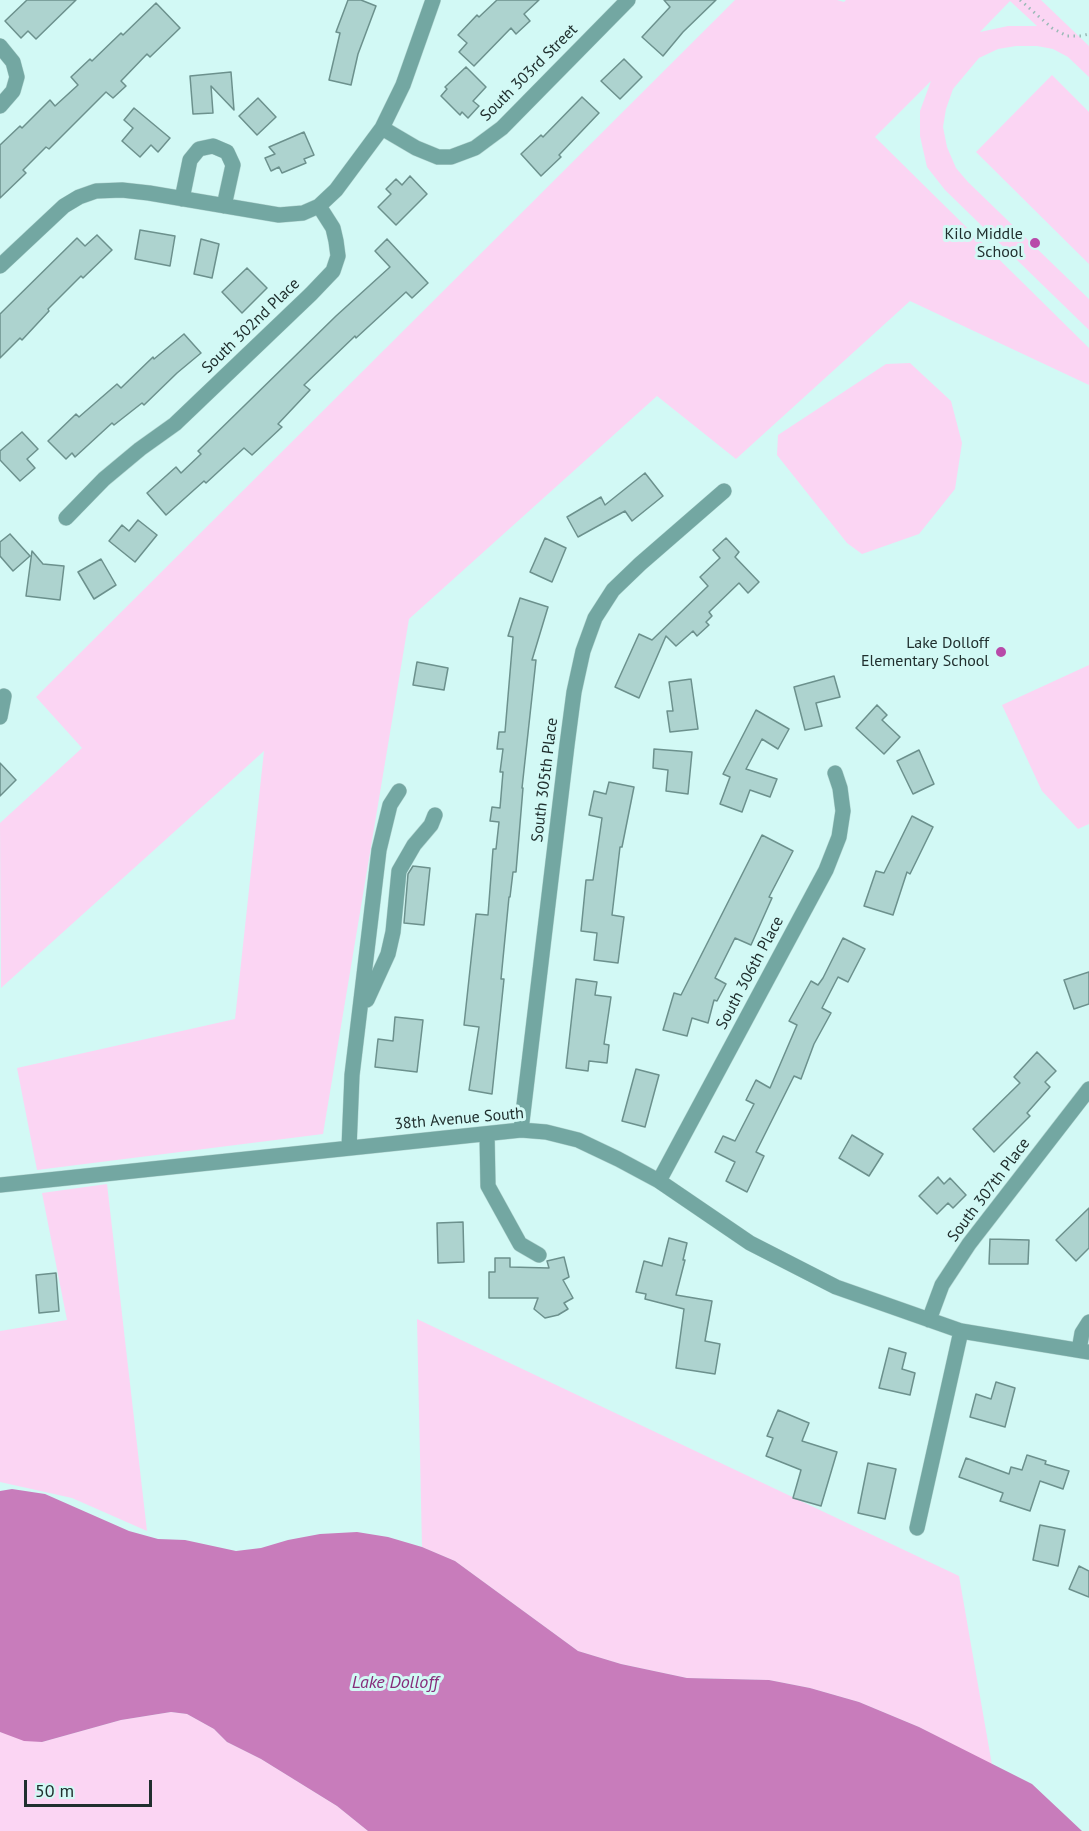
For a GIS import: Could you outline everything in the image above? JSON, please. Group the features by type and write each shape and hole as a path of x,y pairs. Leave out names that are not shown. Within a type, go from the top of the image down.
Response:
{"street":[{"path":"0,266 49,219 79,197 109,189 149,193 279,215 303,213 320,206 336,190 382,128 403,85 434,0"},
{"name":"South 303rd Street","path":"382,128 416,148 438,157 451,157 475,148 502,128 628,0"},
{"path":"0,46 13,62 17,77 13,91 0,106"},
{"path":"182,199 190,160 199,149 213,146 227,152 233,165 224,206"},
{"name":"South 302nd Place","path":"66,518 104,479 140,448 175,424 303,303 333,271 338,256 336,241 333,228 320,206"},
{"name":"South 305th Place","path":"522,1130 567,745 574,692 583,651 595,618 614,590 640,564 724,491"},
{"path":"0,717 4,696"},
{"name":"South 306th Place","path":"659,1181 830,860 838,837 843,811 840,788 834,773"},
{"path":"349,1148 352,1075 379,850 390,805 399,791"},
{"path":"359,1016 388,954 393,932 399,871 414,845 431,825 435,815"},
{"name":"South 307th Place","path":"929,1320 942,1285 969,1244 1089,1089"},
{"name":"38th Avenue South","path":"0,1185 522,1130 546,1132 578,1140 618,1158 659,1181 750,1243 836,1287 961,1331 1084,1351"},
{"path":"487,1134 488,1186 520,1244 538,1255"},
{"path":"1084,1351 1082,1333 1089,1322"},
{"path":"917,1528 961,1331"}],"path":[{"path":"1020,0 1052,27 1068,36 1089,34"}],"shaded area":[{"path":"735,0 837,0 844,2 846,0 1041,0 1089,46 1089,77 1068,57 1053,49 1037,46 998,49 979,58 953,89 943,127 947,147 956,168 1089,299 1089,330 945,190 927,167 920,136 920,111 931,81 875,137 1089,348 1089,385 910,301 736,459 657,396 409,619 323,1134 37,1170 17,1068 235,1019 264,751 1,988 0,823 82,748 36,697","holes":["1010,1 1037,26 1008,26 980,32"]},
{"path":"1052,75 1089,112 1089,264 976,152"},
{"path":"910,363 951,401 962,443 955,489 919,534 862,554 847,543 777,455 778,435 886,364"},
{"path":"1089,665 1089,824 1078,829 1042,791 1002,705"},
{"path":"107,1184 147,1531 72,1498 0,1482 0,1331 67,1320 42,1193"},
{"path":"417,1319 959,1576 992,1765 919,1727 859,1702 810,1688 769,1680 687,1678 621,1664 578,1651 455,1561 422,1547"},
{"path":"171,1712 187,1714 214,1729 227,1742 261,1759 337,1806 368,1831 0,1831 0,1732 42,1742 121,1720"}],"water":[{"name":"Lake Dolloff","path":"12,1489 45,1494 129,1531 158,1539 185,1540 236,1551 261,1548 320,1534 357,1532 388,1537 422,1547 455,1561 578,1651 621,1664 687,1678 769,1680 810,1688 859,1702 919,1727 1032,1784 1082,1831 368,1831 337,1806 261,1759 227,1742 214,1729 187,1714 171,1712 121,1720 42,1742 24,1741 0,1732 0,1491"}],"building":[{"path":"27,0 76,0 36,39 28,31 21,38 5,21"},
{"path":"348,0 361,0 376,6 358,54 351,85 329,80 340,33 336,32"},
{"path":"497,0 539,0 524,14 530,21 516,34 511,28 474,66 459,52 467,43 458,35 477,15 479,17"},
{"path":"664,0 716,0 683,32 663,56 642,37 670,7"},
{"path":"156,3 180,28 150,57 147,54 121,81 126,86 113,98 106,92 49,149 46,147 23,170 26,173 0,198 0,145 20,126 22,128 50,100 55,106 78,85 71,77 90,59 92,61 121,33 123,35"},
{"path":"624,59 642,77 620,99 601,81"},
{"path":"466,67 486,87 473,101 479,106 468,118 462,112 460,115 441,96 447,89 445,87"},
{"path":"231,72 234,110 211,86 213,113 193,114 190,76"},
{"path":"582,97 599,113 559,155 561,157 541,176 521,154 541,135 543,137"},
{"path":"258,98 276,117 257,135 239,116"},
{"path":"134,108 170,138 158,152 151,145 140,157 122,141 133,128 124,120"},
{"path":"304,132 314,155 304,159 306,163 282,173 279,167 271,171 265,158 275,154 269,147"},
{"path":"410,176 427,194 396,225 378,207 391,194 386,189 396,179 402,185"},
{"path":"140,230 175,236 170,266 135,259"},
{"path":"97,235 112,250 83,278 81,276 48,309 49,311 22,340 20,338 0,358 0,314 77,238 85,246"},
{"path":"201,239 219,244 212,278 194,274"},
{"path":"387,239 428,283 412,298 406,292 356,338 355,336 304,385 310,390 278,424 282,427 252,455 244,448 166,515 147,493 176,467 181,473 201,454 198,451 336,316 390,267 375,251"},
{"path":"247,268 267,288 242,313 222,292"},
{"path":"184,334 201,353 144,405 142,403 114,425 112,423 75,457 72,453 66,459 48,441 76,414 79,417 117,384 121,388 153,357 154,359"},
{"path":"22,432 38,449 27,459 35,468 20,481 0,460 0,451"},
{"path":"645,473 663,496 632,521 625,511 578,537 567,517 601,497 605,505"},
{"path":"138,520 157,535 135,562 109,541 122,525 129,531"},
{"path":"10,534 30,556 13,571 0,556 0,542"},
{"path":"545,538 566,548 552,582 530,572"},
{"path":"726,538 739,552 735,557 759,582 748,593 739,583 709,612 712,616 706,622 709,625 697,636 693,631 676,646 666,636 639,698 615,687 639,634 652,640 708,586 700,577 720,558 713,550"},
{"path":"32,551 43,564 64,566 60,600 26,596"},
{"path":"101,559 116,585 94,599 78,572"},
{"path":"520,598 548,607 532,660 536,660 522,788 516,872 513,872 509,897 501,979 504,979 492,1094 469,1090 479,1027 464,1025 476,914 488,915 493,849 496,849 499,822 490,821 492,807 500,808 503,772 500,772 503,749 497,749 499,732 505,732 513,637 508,636"},
{"path":"417,662 448,668 444,690 413,685"},
{"path":"834,676 840,697 816,703 822,726 805,730 794,687"},
{"path":"691,679 698,729 670,732 667,711 673,711 669,682"},
{"path":"877,705 887,715 882,720 900,737 884,754 856,728"},
{"path":"756,710 789,729 778,749 762,739 746,769 777,779 770,797 750,790 742,812 720,804 730,777 723,774"},
{"path":"654,749 692,752 688,794 666,791 668,770 653,768"},
{"path":"919,750 934,784 913,794 897,761"},
{"path":"0,763 16,780 0,796"},
{"path":"609,782 634,787 622,847 620,847 612,915 624,917 618,963 594,960 597,933 581,931 586,880 593,880 602,818 589,815 594,791 606,794"},
{"path":"912,816 933,827 910,874 907,872 893,915 864,906 876,871 884,873"},
{"path":"762,835 793,851 769,897 772,898 751,945 735,938 715,978 726,984 717,1001 714,1000 708,1023 692,1018 687,1036 663,1030 674,993 681,995"},
{"path":"413,866 430,868 424,925 404,923 408,874"},
{"path":"843,938 865,949 848,982 838,977 822,1008 831,1013 814,1044 801,1079 794,1076 756,1152 764,1156 747,1192 726,1181 735,1162 715,1152 723,1136 735,1141 754,1104 746,1100 756,1080 770,1088 797,1025 789,1021 811,981 818,985 823,978"},
{"path":"1089,972 1089,1004 1074,1009 1064,980"},
{"path":"576,979 597,982 595,995 611,997 604,1044 609,1045 607,1063 589,1061 588,1071 566,1068"},
{"path":"395,1017 423,1020 417,1072 375,1067 378,1039 393,1041"},
{"path":"1037,1052 1056,1071 1045,1082 1050,1087 1027,1113 1030,1116 994,1152 973,1129 1020,1083 1014,1077"},
{"path":"636,1069 659,1075 645,1127 622,1121"},
{"path":"852,1135 883,1154 869,1176 839,1158"},
{"path":"938,1177 944,1184 950,1178 966,1195 953,1208 948,1203 937,1214 919,1196"},
{"path":"1089,1208 1089,1248 1076,1261 1056,1240"},
{"path":"463,1222 464,1262 438,1263 437,1223"},
{"path":"669,1238 687,1243 676,1295 712,1301 705,1341 720,1344 715,1374 676,1368 684,1309 645,1299 646,1294 636,1292 644,1261 662,1266"},
{"path":"990,1239 1029,1240 1028,1264 989,1264"},
{"path":"564,1257 569,1277 563,1280 573,1298 564,1303 568,1309 558,1315 545,1318 534,1309 538,1298 489,1298 489,1272 495,1272 495,1258 510,1258 510,1267 549,1268 547,1261"},
{"path":"56,1273 59,1311 39,1313 36,1275"},
{"path":"889,1348 906,1353 902,1369 915,1373 910,1395 879,1388"},
{"path":"996,1382 1015,1388 1005,1427 970,1417 976,1394 991,1399"},
{"path":"778,1410 809,1423 802,1441 837,1452 821,1506 793,1498 801,1470 766,1456 773,1438 767,1436"},
{"path":"1027,1455 1046,1461 1045,1464 1069,1471 1063,1489 1040,1481 1030,1511 1000,1501 1003,1493 959,1477 966,1458 1009,1474 1011,1467 1022,1470"},
{"path":"868,1463 896,1469 885,1519 858,1513"},
{"path":"1040,1525 1065,1530 1058,1566 1033,1560"},
{"path":"1079,1566 1089,1571 1089,1597 1069,1589"}],"place":[{"name":"Kilo Middle School","path":"1035,243"},
{"name":"Lake Dolloff Elementary School","path":"1001,652"}]}
